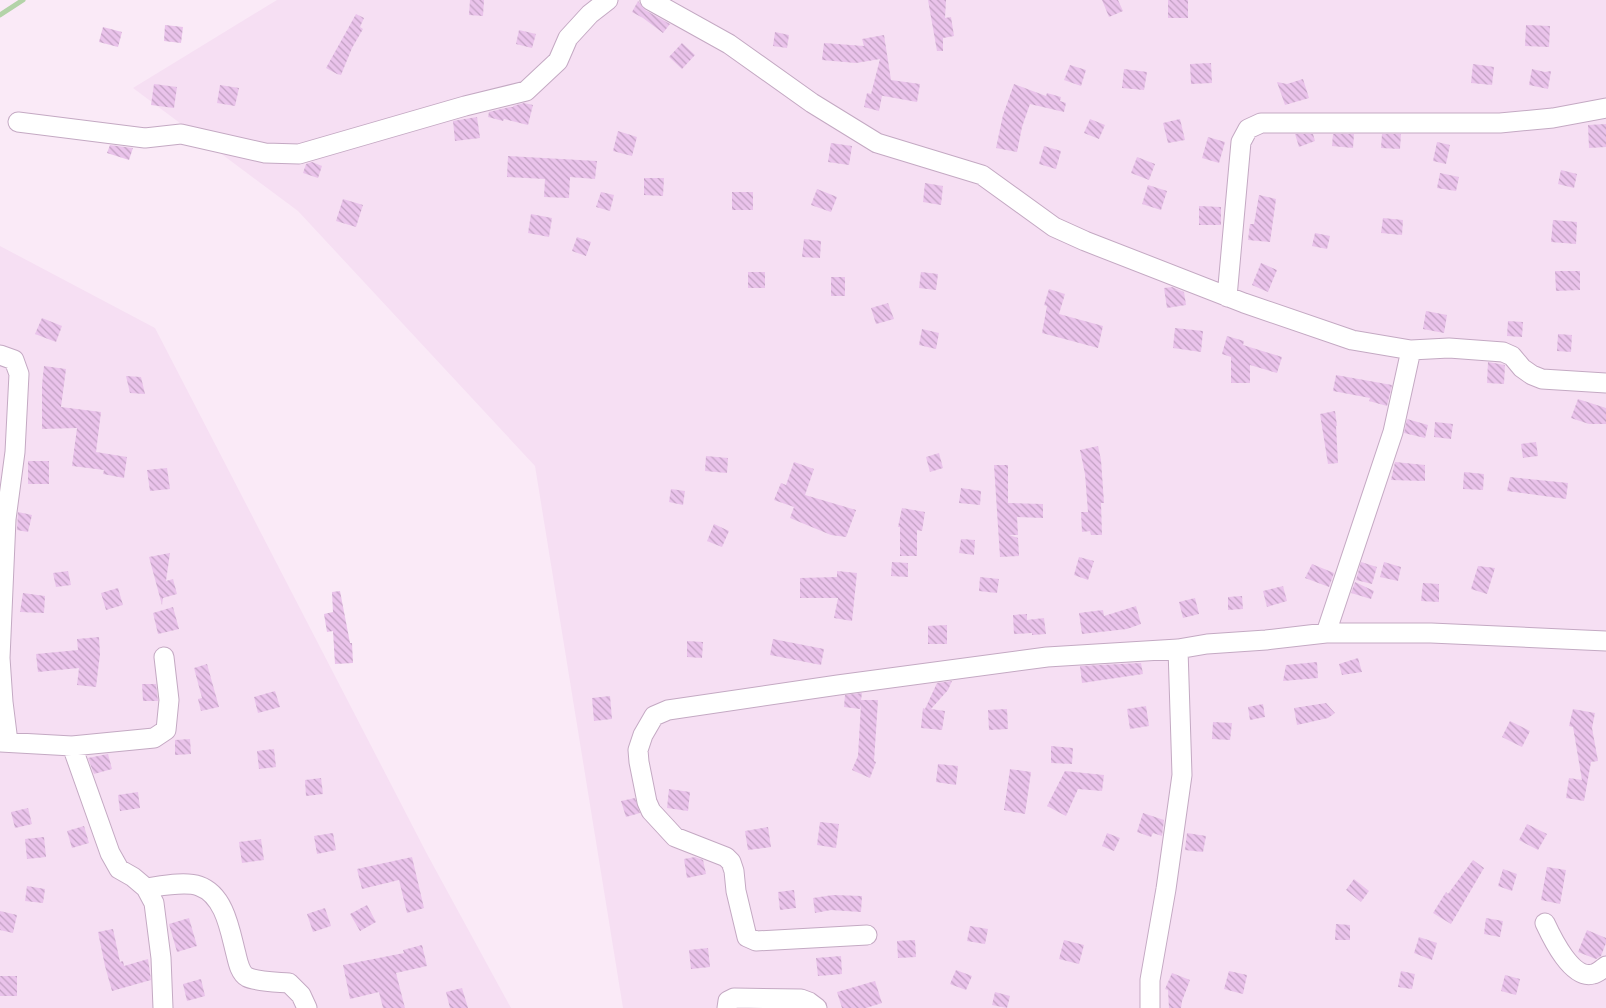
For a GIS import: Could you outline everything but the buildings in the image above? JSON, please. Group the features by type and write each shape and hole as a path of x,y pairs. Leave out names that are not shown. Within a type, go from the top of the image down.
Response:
{"street":[{"path":"18,122 145,138 181,134 265,153 298,154 465,106 526,91 558,60 568,38 590,14 608,0"},
{"path":"650,0 729,44 812,103 877,143 982,175 1054,227 1084,241 1226,297 1352,340 1411,350 1449,348 1503,352 1512,356 1522,368 1532,375 1542,379 1606,383"},
{"path":"1226,297 1241,142 1248,129 1260,123 1500,123 1553,118 1606,108"},
{"path":"1326,633 1393,432 1411,350"},
{"path":"0,355 14,360 19,374 15,452 6,518 0,658 4,742 72,746 154,738 166,730 168,700 164,657"},
{"path":"867,935 756,942 747,937 731,862 726,857 675,837 651,811 647,802 638,750 643,735 654,716 678,708 1047,657 1178,649 1207,644 1326,633 1431,633 1606,641"},
{"path":"1150,1008 1150,980 1166,889 1182,775 1178,649"},
{"path":"72,746 110,853 119,869 133,876 146,888 154,903 161,958 163,1008"},
{"path":"146,888 175,884 198,885 211,893 220,904 227,921 240,969 245,976 252,979 289,982 301,995 307,1008"},
{"path":"1545,923 1553,940 1576,970 1592,974 1606,966"},
{"path":"726,1008 728,1001 734,998 801,999 817,1008"}],"shaded area":[{"path":"277,0 1606,0 1606,1008 623,1008 535,466 298,211 133,88"},
{"path":"0,246 155,328 427,854 511,1008 0,1008"}],"waterway":[{"path":"0,15 23,0"}]}
